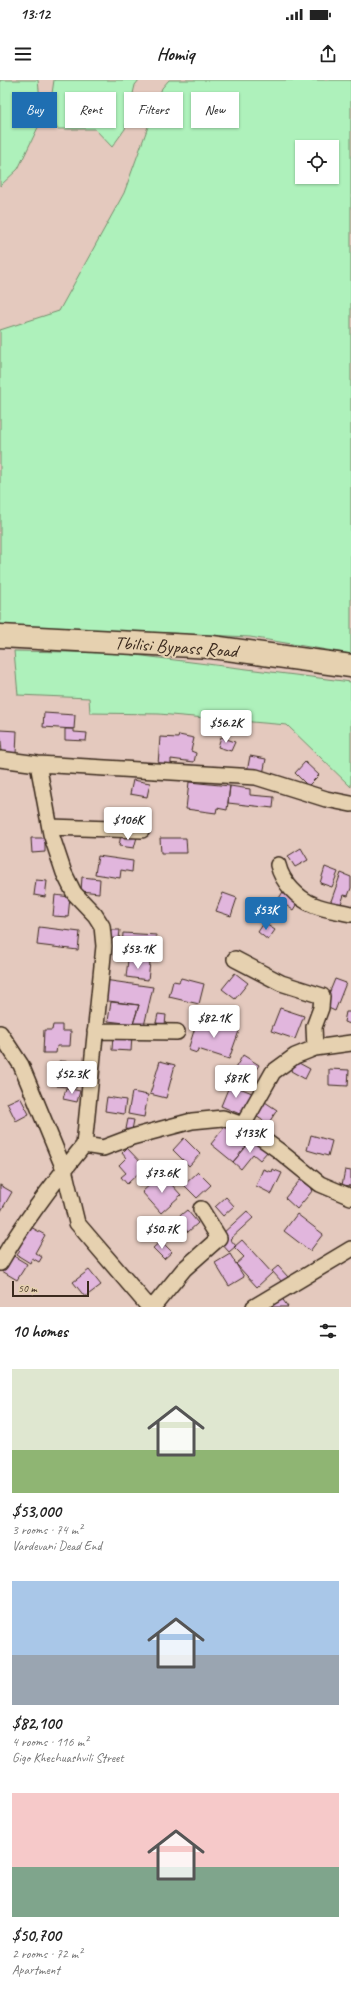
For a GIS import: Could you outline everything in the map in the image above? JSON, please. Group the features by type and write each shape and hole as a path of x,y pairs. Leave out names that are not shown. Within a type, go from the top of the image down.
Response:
{"highway":[{"name":"Tbilisi Bypass Road","path":"0,636 212,647 351,666"}],"street":[{"path":"0,759 38,764 256,777 326,799 351,804"},
{"path":"0,1263 15,1238 84,1145 104,946 102,926 95,915 74,893 64,873 50,826 38,764"},
{"path":"50,826 142,830"},
{"path":"278,865 282,877 294,892 313,905 351,914"},
{"path":"235,959 281,983 322,996 321,1008 314,1027 315,1048"},
{"path":"95,1031 177,1032"},
{"path":"0,1033 21,1065 64,1170 77,1223 93,1244 149,1307"},
{"path":"243,1125 273,1072 295,1056 315,1048 351,1043"},
{"path":"84,1145 103,1148 192,1121 223,1118 243,1125 278,1150 320,1184 351,1197"},
{"path":"153,1307 184,1269 219,1238 201,1210"},
{"path":"254,1307 351,1249"}],"green space":[{"path":"0,80 38,80 39,92 12,92 12,128 38,128 18,169 0,186"},
{"path":"54,80 139,80 135,85 133,92 124,92 124,128 125,128 112,147 95,129 57,129 57,92 52,92"},
{"path":"169,80 351,80 351,654 250,637 79,629 0,628 0,330 59,311 124,193 148,128 183,128 183,92 161,92"},
{"path":"14,651 119,653 351,682 351,787 287,725 159,714 90,713 89,698 18,695"}],"building":[{"path":"44,713 75,715 74,729 43,727"},
{"path":"65,729 74,729 74,732 87,733 86,741 65,740"},
{"path":"0,730 17,731 16,754 2,753"},
{"path":"179,735 194,738 191,751 196,753 194,762 171,759 171,766 158,765 160,737 178,738"},
{"path":"221,737 235,742 231,751 218,747"},
{"path":"250,756 266,759 263,774 247,772"},
{"path":"305,762 319,775 308,786 295,773"},
{"path":"133,780 150,783 147,797 130,794"},
{"path":"189,782 230,786 227,810 217,808 216,813 186,809"},
{"path":"230,786 250,789 250,795 274,797 273,808 228,803"},
{"path":"121,834 137,837 134,848 119,846"},
{"path":"31,838 45,838 45,852 32,853"},
{"path":"160,838 186,838 187,853 161,853"},
{"path":"301,848 308,860 295,867 288,856"},
{"path":"98,856 133,861 132,872 121,870 120,878 95,874"},
{"path":"325,867 338,872 332,887 320,883"},
{"path":"341,873 351,877 351,888 348,896 344,895 340,907 330,904"},
{"path":"82,877 100,879 99,893 81,891"},
{"path":"36,880 47,881 45,897 34,895"},
{"path":"284,890 299,900 293,910 278,900"},
{"path":"223,893 237,898 231,916 216,911"},
{"path":"55,895 70,897 68,917 53,916"},
{"path":"264,923 275,930 268,940 258,932"},
{"path":"39,927 80,932 78,950 37,945"},
{"path":"110,930 120,930 119,939 110,938"},
{"path":"123,933 156,935 155,950 122,948"},
{"path":"128,960 150,963 148,980 126,977"},
{"path":"235,973 248,983 235,999 222,989"},
{"path":"181,978 204,984 199,1004 169,997 173,981 179,982"},
{"path":"335,979 346,983 335,1011 324,1006"},
{"path":"104,980 153,987 144,1026 133,1024 139,1005 101,1000"},
{"path":"111,1002 139,1005 133,1024 108,1021"},
{"path":"280,1008 304,1016 295,1039 271,1031"},
{"path":"346,1012 351,1012 351,1024 344,1022"},
{"path":"158,1014 166,1015 165,1025 156,1023"},
{"path":"197,1021 214,1026 215,1023 239,1031 229,1059 198,1049 197,1053 188,1050"},
{"path":"53,1025 62,1025 62,1031 71,1031 70,1046 57,1046 56,1053 43,1053 44,1030 52,1030"},
{"path":"113,1035 132,1035 131,1051 112,1050"},
{"path":"243,1055 259,1065 247,1084 231,1075"},
{"path":"59,1061 78,1062 76,1088 57,1086"},
{"path":"160,1061 175,1065 166,1098 150,1094"},
{"path":"297,1062 310,1069 305,1079 291,1071"},
{"path":"329,1069 349,1070 348,1086 329,1085"},
{"path":"230,1084 252,1093 242,1115 221,1106"},
{"path":"66,1088 80,1091 77,1102 63,1099"},
{"path":"132,1092 148,1095 144,1117 128,1114"},
{"path":"20,1097 29,1114 16,1121 7,1103"},
{"path":"107,1097 126,1100 124,1114 105,1111"},
{"path":"265,1102 277,1110 268,1124 256,1116"},
{"path":"128,1119 134,1120 132,1130 126,1129"},
{"path":"227,1124 250,1142 233,1162 211,1144"},
{"path":"311,1135 332,1141 328,1156 307,1150"},
{"path":"184,1138 200,1154 189,1166 173,1150"},
{"path":"255,1140 268,1151 260,1160 253,1154 241,1169 233,1162 250,1142 252,1144"},
{"path":"127,1148 145,1167 127,1184 121,1177 126,1173 119,1165 126,1158 122,1153"},
{"path":"263,1169 271,1172 272,1169 282,1173 272,1194 256,1186"},
{"path":"345,1170 351,1171 351,1186 342,1185"},
{"path":"198,1172 211,1185 197,1198 184,1185"},
{"path":"162,1174 181,1195 161,1213 142,1192"},
{"path":"300,1180 313,1190 297,1209 285,1198"},
{"path":"0,1185 12,1192 1,1211 0,1211"},
{"path":"226,1197 234,1206 223,1216 215,1207"},
{"path":"187,1210 198,1223 188,1232 181,1224 175,1229 171,1223"},
{"path":"247,1211 253,1218 230,1239 236,1246 229,1252 221,1243 221,1235"},
{"path":"297,1214 323,1234 310,1251 284,1231"},
{"path":"29,1226 45,1235 35,1253 42,1257 39,1262 32,1258 30,1263 17,1255 20,1251 16,1249"},
{"path":"242,1240 272,1273 257,1287 236,1264 244,1257 234,1247"},
{"path":"161,1241 172,1252 164,1259 153,1248"},
{"path":"230,1254 244,1277 229,1286 215,1263"},
{"path":"12,1255 27,1264 17,1280 2,1271"},
{"path":"278,1266 289,1278 283,1283 272,1271"},
{"path":"89,1270 101,1285 85,1297 73,1282"},
{"path":"281,1297 288,1307 270,1307 269,1305"}]}
